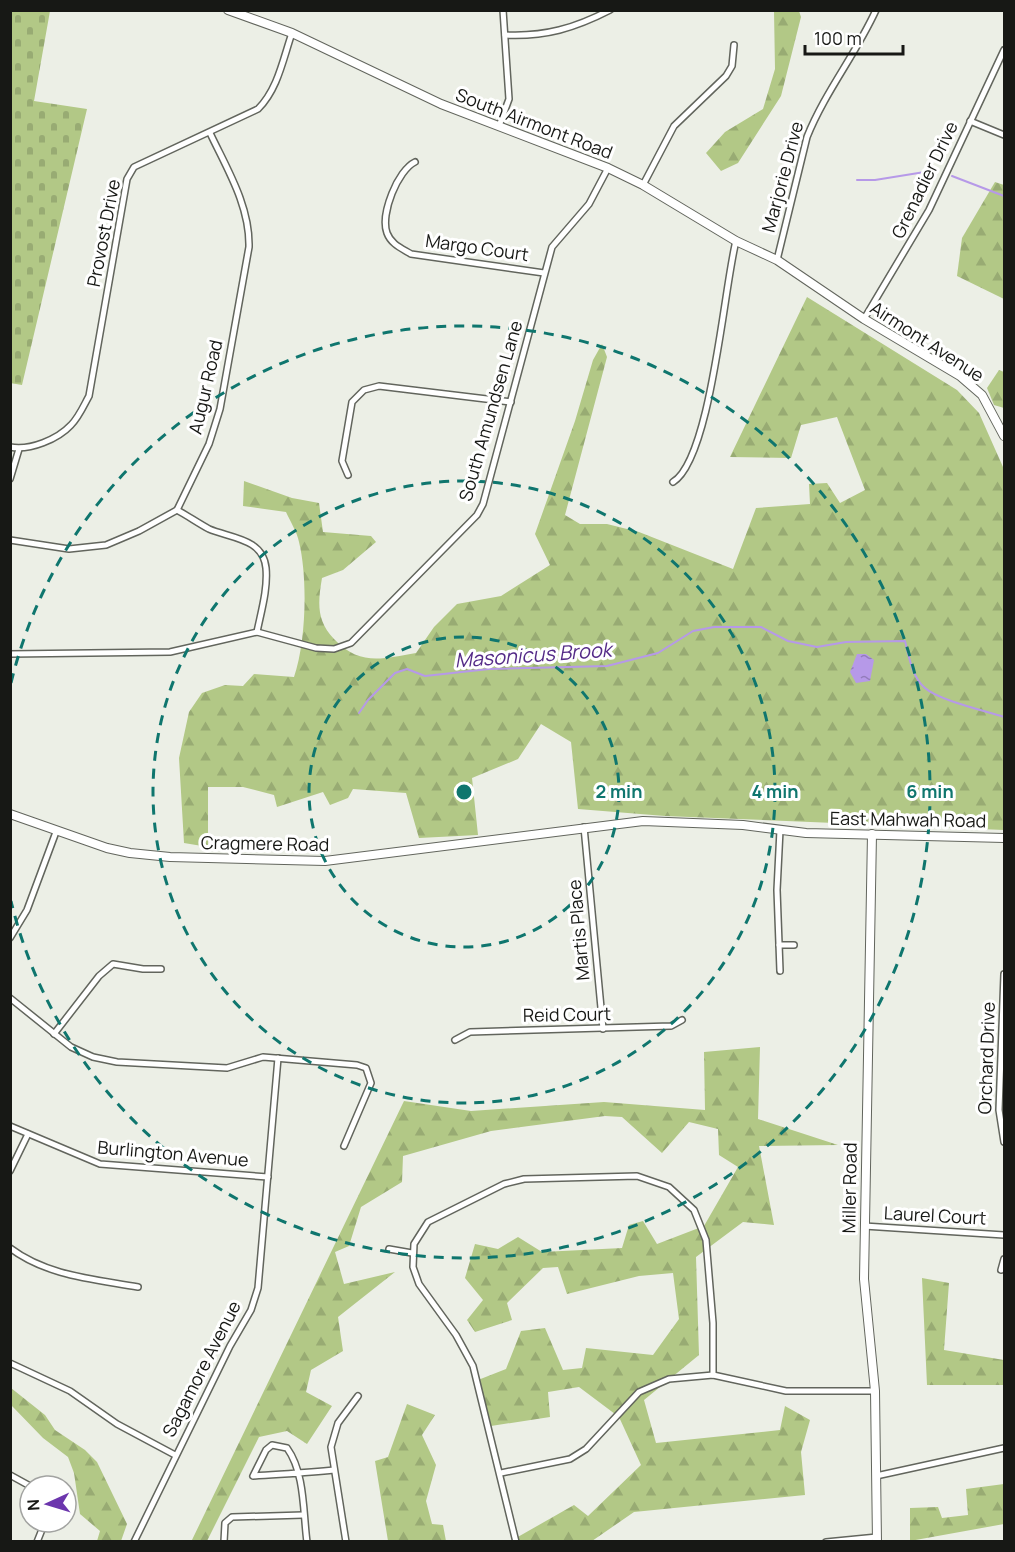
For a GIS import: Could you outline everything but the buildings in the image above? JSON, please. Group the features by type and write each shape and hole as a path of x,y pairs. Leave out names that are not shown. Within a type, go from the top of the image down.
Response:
{"street":[{"name":"South Airmont Road","path":"228,10 243,12 292,33 441,104 608,168 643,185 736,241 777,260 818,289"},
{"path":"499,126 509,99 503,10"},
{"path":"505,35 558,32 581,26 610,10"},
{"name":"Marjorie Drive","path":"777,260 811,127 860,44 876,10"},
{"name":"Provost Drive","path":"19,449 48,440 72,425 89,396 123,201 128,179 134,168 146,160 210,133 258,109 268,99 292,33"},
{"path":"643,185 674,126 726,76 732,66 734,45"},
{"name":"Grenadier Drive","path":"864,319 929,210 1005,51"},
{"path":"970,121 1005,135"},
{"name":"Augur Road","path":"177,510 209,444 220,409 249,247 250,228 245,210 210,133"},
{"name":"Margo Court","path":"415,162 406,166 399,177 386,215 387,232 395,245 411,254 544,273"},
{"name":"South Amundsen Lane","path":"257,632 316,648 334,649 351,643 477,515 483,504 552,247 589,204 608,168"},
{"path":"674,482 681,477 694,453 722,336 728,274 736,241"},
{"name":"Airmont Avenue","path":"818,289 960,376 982,395 1005,436"},
{"path":"348,475 342,460 343,449 352,402 364,390 379,386 511,402"},
{"path":"10,447 19,449 10,479"},
{"path":"10,540 69,549 106,545 139,531 177,510 212,530 234,535 250,543 262,555 266,566 266,582 257,632 170,652 10,654"},
{"name":"Cragmere Road","path":"10,814 56,832 130,853 305,862 560,832"},
{"name":"East Mahwah Road","path":"560,832 584,827 670,821 780,830 1005,838"},
{"name":"Martis Place","path":"584,827 603,1029"},
{"path":"780,830 777,890 780,971"},
{"path":"10,938 27,910 56,832"},
{"name":"Miller Road","path":"872,834 864,1226 865,1299 876,1390 877,1539"},
{"path":"779,945 794,945"},
{"path":"54,1034 99,976 113,964 143,969 161,969"},
{"name":"Orchard Drive","path":"1005,974 999,1120 1005,1142"},
{"path":"10,998 71,1047 93,1058 117,1062 227,1068 263,1057 357,1065 366,1068 371,1083 344,1146"},
{"name":"Reid Court","path":"455,1040 470,1032 671,1026 681,1020"},
{"name":"Sagamore Avenue","path":"134,1542 175,1455 251,1310 258,1288 278,1058"},
{"name":"Burlington Avenue","path":"10,1126 100,1164 268,1178"},
{"path":"10,1171 28,1134"},
{"path":"516,1542 501,1473 473,1366 456,1335 419,1284 412,1267 412,1253 417,1236 435,1216 513,1180 626,1176 659,1182 687,1201 704,1229 712,1295 713,1375"},
{"name":"Laurel Court","path":"864,1226 1005,1235"},
{"path":"10,1248 33,1262 71,1275 138,1287"},
{"path":"389,1249 412,1253"},
{"path":"1001,1270 1005,1259"},
{"path":"10,1363 70,1391 117,1424 175,1455"},
{"path":"501,1473 560,1463 579,1454 631,1399 648,1386 669,1379 713,1375 786,1391 876,1390"},
{"path":"346,1542 331,1447 333,1435 358,1396"},
{"path":"307,1542 298,1473 293,1456 280,1445 272,1445 266,1450 253,1476 298,1473 334,1470"},
{"path":"876,1476 1005,1448"},
{"path":"224,1542 225,1523 232,1517 303,1515"},
{"path":"826,1542 877,1539"}],"green space":[{"path":"10,11 50,11 34,101 87,109 22,385 10,383"},
{"path":"774,11 799,11 801,17 781,96 738,163 721,171 706,153 725,132 763,109 775,69"},
{"path":"995,182 1004,185 1004,299 957,276 962,238"},
{"path":"807,297 957,390 979,413 1003,467 1004,830 665,816 578,809 571,742 541,724 518,759 472,778 478,835 419,838 406,793 353,789 348,798 330,805 323,792 277,807 274,795 243,787 208,787 208,847 184,843 179,758 189,712 202,693 225,685 243,686 254,674 294,677 301,646 305,592 298,538 286,512 243,506 244,481 292,498 319,503 323,532 371,536 376,542 343,570 322,578 319,603 321,618 334,639 344,648 362,657 382,658 416,653 434,627 457,604 501,596 550,565 535,534 575,421 593,360 602,344 607,357 565,515 580,524 607,524 639,532 733,569 756,508 810,504 809,484 827,483 840,503 865,490 837,417 801,425 791,458 730,457"},
{"path":"999,370 1004,372 1004,408 994,405 987,388"},
{"path":"760,1047 758,1119 838,1145 759,1146 774,1225 743,1222 696,1257 699,1355 644,1400 656,1443 780,1430 785,1406 810,1420 801,1452 805,1495 634,1512 592,1541 517,1541 516,1538 574,1505 588,1516 641,1465 619,1417 579,1387 548,1392 550,1417 491,1426 478,1380 506,1369 521,1331 545,1328 563,1370 582,1368 586,1348 653,1355 679,1319 673,1273 639,1276 567,1294 558,1267 543,1268 507,1303 512,1320 475,1332 467,1320 483,1300 465,1278 475,1244 498,1249 518,1237 542,1252 622,1248 629,1225 643,1221 657,1244 704,1226 738,1167 719,1155 718,1129 689,1122 662,1153 622,1117 605,1116 491,1131 403,1156 402,1182 361,1207 349,1246 335,1252 344,1284 395,1272 338,1317 343,1351 311,1370 306,1392 332,1406 307,1444 287,1431 259,1437 207,1541 191,1542 404,1101 471,1111 604,1102 705,1110 704,1052"},
{"path":"922,1278 949,1283 944,1350 1004,1360 1004,1385 927,1385"},
{"path":"11,1388 45,1415 55,1430 85,1450 97,1462 127,1524 121,1541 97,1541 100,1531 80,1514 78,1474 74,1474 68,1457 43,1438 11,1405"},
{"path":"407,1404 435,1415 422,1435 436,1465 426,1501 432,1524 443,1525 446,1541 388,1541 375,1461 388,1457"},
{"path":"1004,1484 1004,1524 910,1541 910,1508 938,1507 942,1518 968,1515 966,1489"}],"water":[{"path":"857,654 866,654 874,660 870,681 856,683 850,672"}],"waterway":[{"path":"857,180 875,180 937,170"},
{"path":"952,176 1004,196"},
{"name":"Masonicus Brook","path":"359,713 368,700 395,673 407,669 425,676 489,669 607,666 658,653 693,631 714,627 761,627 788,641 817,647 846,642 905,641 914,673 925,688 951,701 1004,717"}]}
